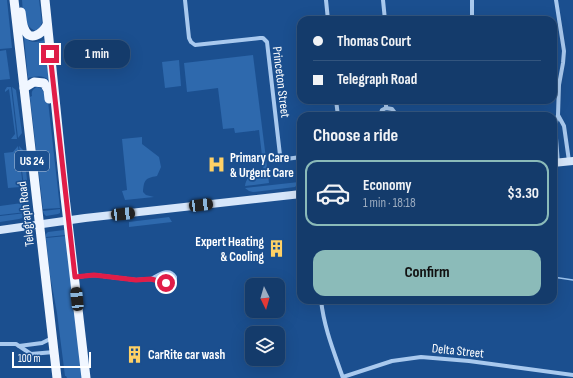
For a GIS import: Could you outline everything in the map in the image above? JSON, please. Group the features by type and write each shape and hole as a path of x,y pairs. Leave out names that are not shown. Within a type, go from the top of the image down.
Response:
{"main road":[{"name":"Telegraph Road","path":"14,0 57,378"},
{"path":"20,0 24,28 28,34 32,36 39,35 47,25"},
{"name":"US 24","path":"45,0 86,378"},
{"path":"24,88 30,83 40,82 44,83 48,90 60,186 66,201"},
{"path":"557,163 571,161"},
{"path":"0,230 68,220 297,194"},
{"path":"46,289 51,295 56,316 63,378"}],"street":[{"name":"Princeton Street","path":"185,0 189,38 195,45 260,38 265,40 268,45 280,155 286,158 297,157"},
{"path":"326,0 328,16"},
{"path":"382,0 384,16"},
{"path":"472,0 472,16"},
{"path":"556,0 564,51 557,119"},
{"path":"381,112 386,108 392,109 394,112"},
{"path":"558,115 564,126 571,161"},
{"path":"75,277 94,275 136,280 151,279 166,283 175,281 175,277 169,272 151,279"},
{"path":"322,304 324,322 343,377"},
{"path":"19,346 42,343 52,338"},
{"path":"0,344 10,343 19,346 31,354 54,352"},
{"name":"Delta Street","path":"343,377 392,361 421,357 476,362 573,375"}],"shaded area":[{"path":"0,0 7,0 12,48 0,49"},
{"path":"22,0 39,0 42,23 41,27 36,31 28,26 24,18"},
{"path":"24,37 33,42 44,40 49,80 39,76 28,78"},
{"path":"6,50 10,79 0,80 0,51"},
{"path":"253,55 269,183 245,186 249,177 264,173 259,130 235,133 234,128 223,129 218,88 187,92 184,63"},
{"path":"179,60 181,86 165,88 162,62"},
{"path":"7,87 11,87 17,139 11,139 15,134 9,89 5,92"},
{"path":"12,87 16,90 22,133 18,138"},
{"path":"37,87 42,89 48,101 60,208 43,209 30,97 32,96 33,90"},
{"path":"142,137 142,144 159,157 161,167 157,176 146,180 144,185 143,192 146,195 154,197 125,200 122,191 127,190 122,139"},
{"path":"18,146 26,212 0,215 0,206 22,203 23,193 21,193 20,187 8,188 4,153 13,152"},
{"path":"19,146 24,151 30,211 27,211"},
{"path":"297,182 295,187 253,192 245,188"},
{"path":"60,209 60,213 58,214 46,216 43,211"},
{"path":"26,213 26,217 0,222 0,216"},
{"path":"169,217 172,222 129,227 129,222"},
{"path":"64,230 66,235 46,237 48,232"},
{"path":"66,236 82,378 67,378 65,376 57,313 50,275 46,238"}],"waterway":[{"path":"557,278 573,280"}],"place":[{"name":"Primary Care & Urgent Care","path":"217,164"},
{"name":"Expert Heating & Cooling","path":"277,248"},
{"name":"CarRite car wash","path":"135,354"}],"route":[{"path":"50,54 75,277 94,275 136,280 151,279 166,283"}]}
